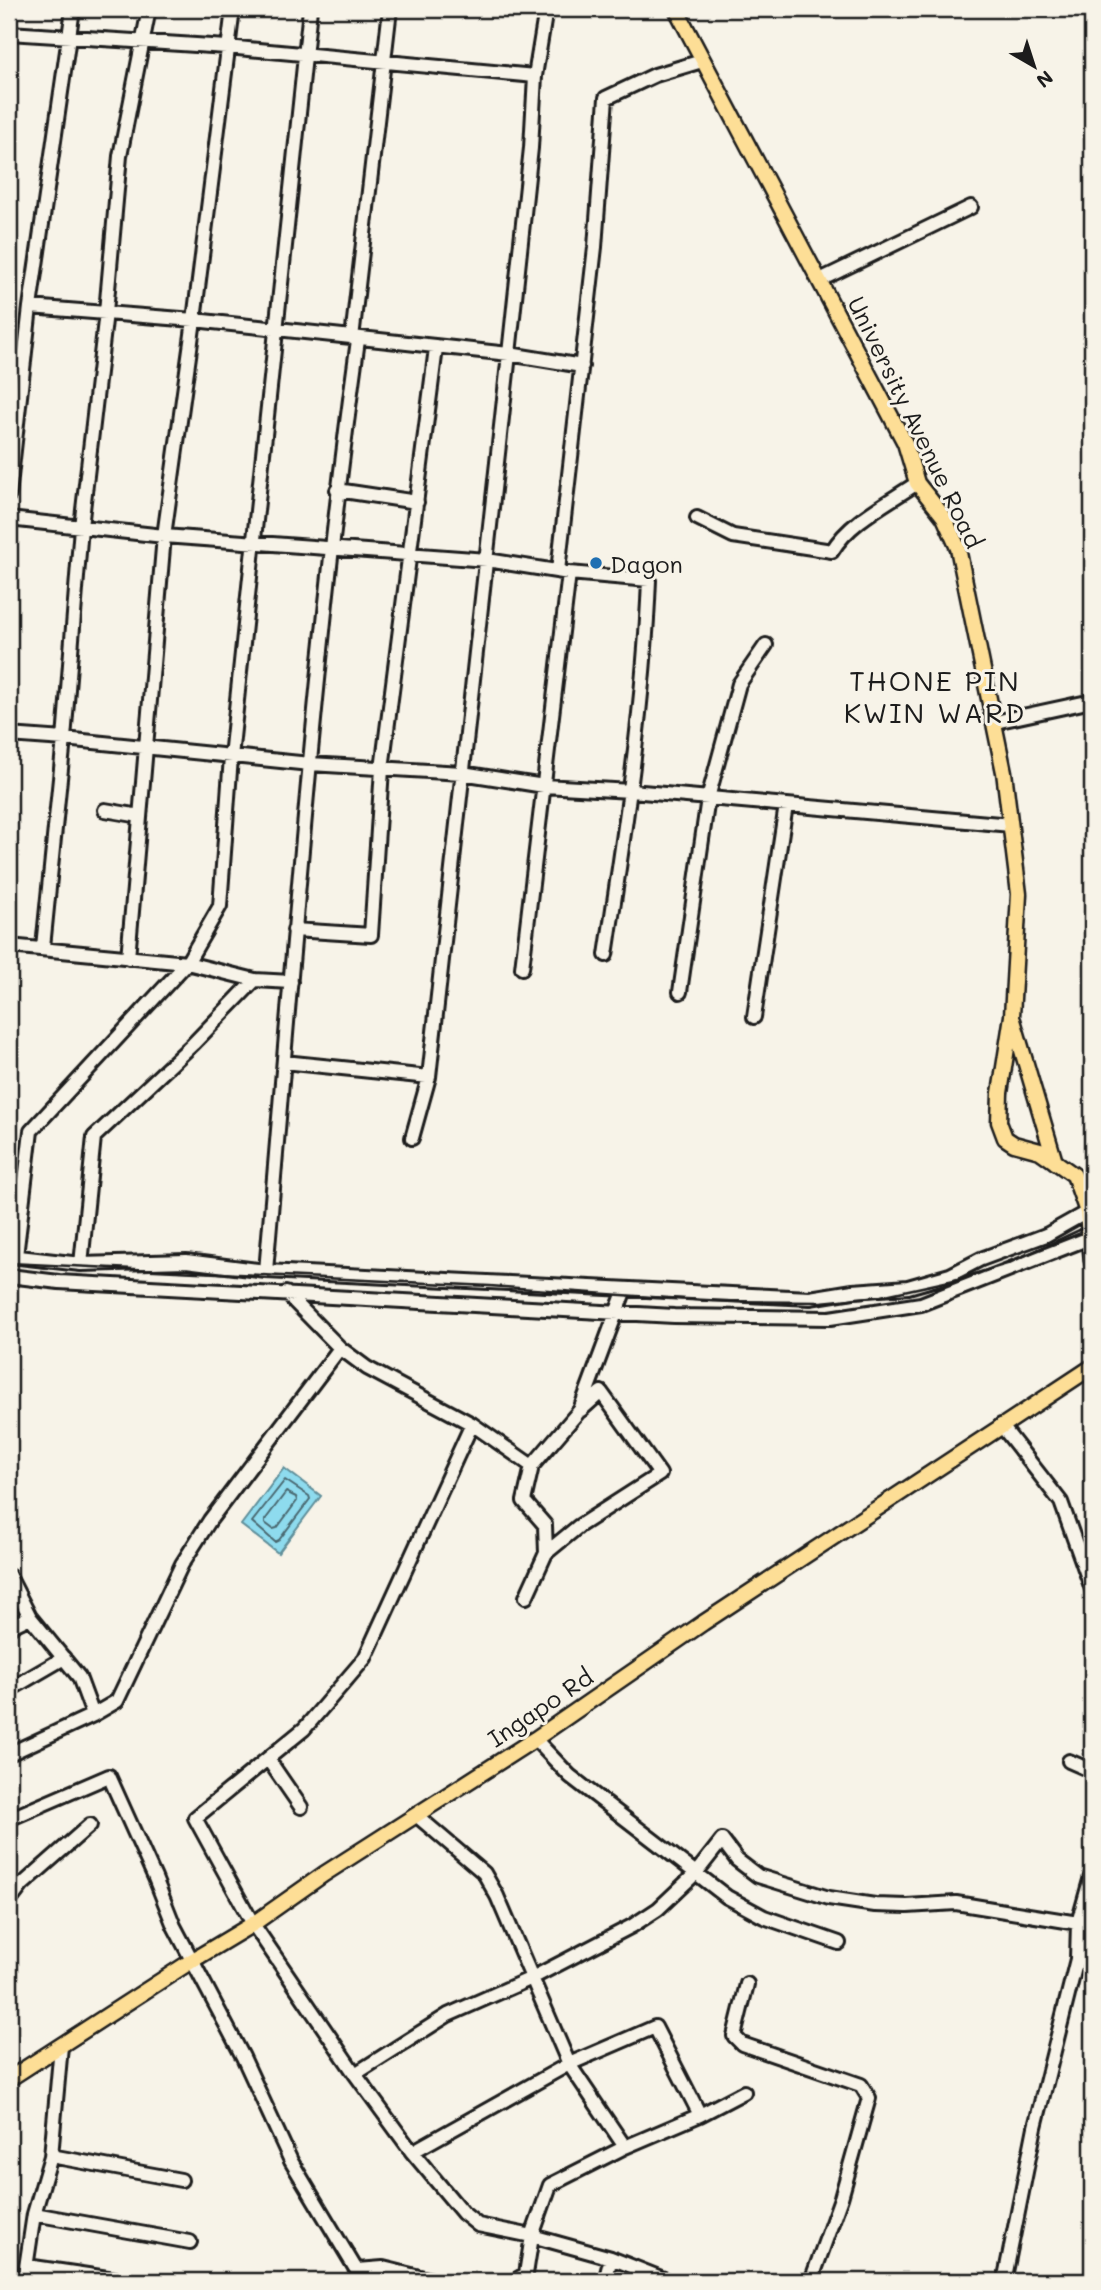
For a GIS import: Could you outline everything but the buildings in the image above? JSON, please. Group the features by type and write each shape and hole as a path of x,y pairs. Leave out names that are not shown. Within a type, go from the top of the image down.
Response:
{"main road":[{"name":"University Avenue Road","path":"676,9 905,443 917,483 944,517 958,548 995,722 1012,825 1019,917 1012,1016 1000,1093 1001,1130 1014,1144 1040,1151 1074,1175 1087,1212 1092,1261"},
{"path":"1012,1016 1055,1163"},
{"name":"Ingapo Rd","path":"10,2076 253,1924 324,1874 535,1739 1001,1424 1092,1367"}],"street":[{"path":"9,495 30,307 73,9"},
{"path":"43,947 81,527 106,312 120,156 149,9"},
{"path":"128,958 164,536 233,9"},
{"path":"310,9 231,757 220,906 187,963 31,1130 12,1256 81,1264 186,1261 266,1271 810,1298 853,1291 908,1287 950,1275 981,1259 1046,1235 1087,1212"},
{"path":"266,1271 294,930 331,549 390,9"},
{"path":"412,1138 429,1077 531,148 535,76 546,9"},
{"path":"9,33 227,47 535,76"},
{"path":"522,968 544,786 606,98 655,75 702,61"},
{"path":"820,280 971,207"},
{"path":"30,307 194,320 509,354 582,366"},
{"path":"294,930 372,935 382,769 436,348"},
{"path":"697,518 733,536 832,551 839,539 853,526 917,483"},
{"path":"337,490 417,502"},
{"path":"9,519 164,536 487,560 564,572 649,580 647,639 631,791 606,955"},
{"path":"680,992 708,798 740,684 766,645"},
{"path":"995,722 1092,701"},
{"path":"9,735 64,738 310,764 462,773 544,786 631,791 1012,825"},
{"path":"754,1017 786,805"},
{"path":"104,810 140,816"},
{"path":"9,946 43,947 187,963 255,979 291,982"},
{"path":"81,1264 94,1137 193,1044 255,979"},
{"path":"284,1062 429,1077"},
{"path":"9,1276 59,1282 616,1314 830,1318 921,1304 1091,1238"},
{"path":"580,1410 625,1289"},
{"path":"286,1293 340,1348 367,1368 472,1424 532,1466"},
{"path":"9,1754 117,1701 182,1563 209,1520 340,1348"},
{"path":"526,1597 547,1553 579,1525 660,1474 601,1392 580,1410 532,1466 524,1501 545,1525 547,1553"},
{"path":"472,1424 365,1658 304,1729 195,1818 253,1924 355,2074 412,2152 463,2213 478,2225 532,2236 611,2258 669,2281"},
{"path":"1001,1424 1061,1502 1092,1589"},
{"path":"9,1576 30,1617 79,1677 93,1715"},
{"path":"9,1627 30,1617"},
{"path":"9,1690 64,1658"},
{"path":"535,1739 570,1776 727,1897 764,1917 839,1943"},
{"path":"268,1759 301,1807"},
{"path":"1069,1761 1092,1771"},
{"path":"9,1819 108,1776 174,1926 243,2057 291,2161 360,2276 383,2268 436,2281"},
{"path":"416,1815 484,1872 497,1896 569,2064 625,2147"},
{"path":"9,1902 22,1885 90,1825"},
{"path":"355,2074 448,2015 533,1978 632,1926 658,1909 696,1873 722,1840 737,1860 758,1876 829,1898 897,1906 956,1903 1078,1923"},
{"path":"1006,2281 1035,2127 1077,1959 1078,1923 1092,1874"},
{"path":"747,1984 734,2036 742,2045 861,2085 869,2098 841,2198 811,2281"},
{"path":"412,2152 569,2064 655,2027 700,2115"},
{"path":"24,2281 34,2214 51,2156 61,2046"},
{"path":"514,2281 526,2274 532,2236 550,2185 744,2092"},
{"path":"51,2156 181,2180"},
{"path":"34,2214 190,2242"},
{"path":"605,2281 611,2258"},
{"path":"27,2266 128,2281"}],"water":[{"path":"284,1468 321,1496 278,1553 241,1525"}],"railway":[{"path":"9,1263 490,1286 710,1301 821,1302 881,1296 954,1280 1007,1264 1092,1224"}],"place":[{"name":"Dagon","path":"596,563"}],"district":[{"name":"THONE PIN KWIN WARD","path":"935,696"}]}
